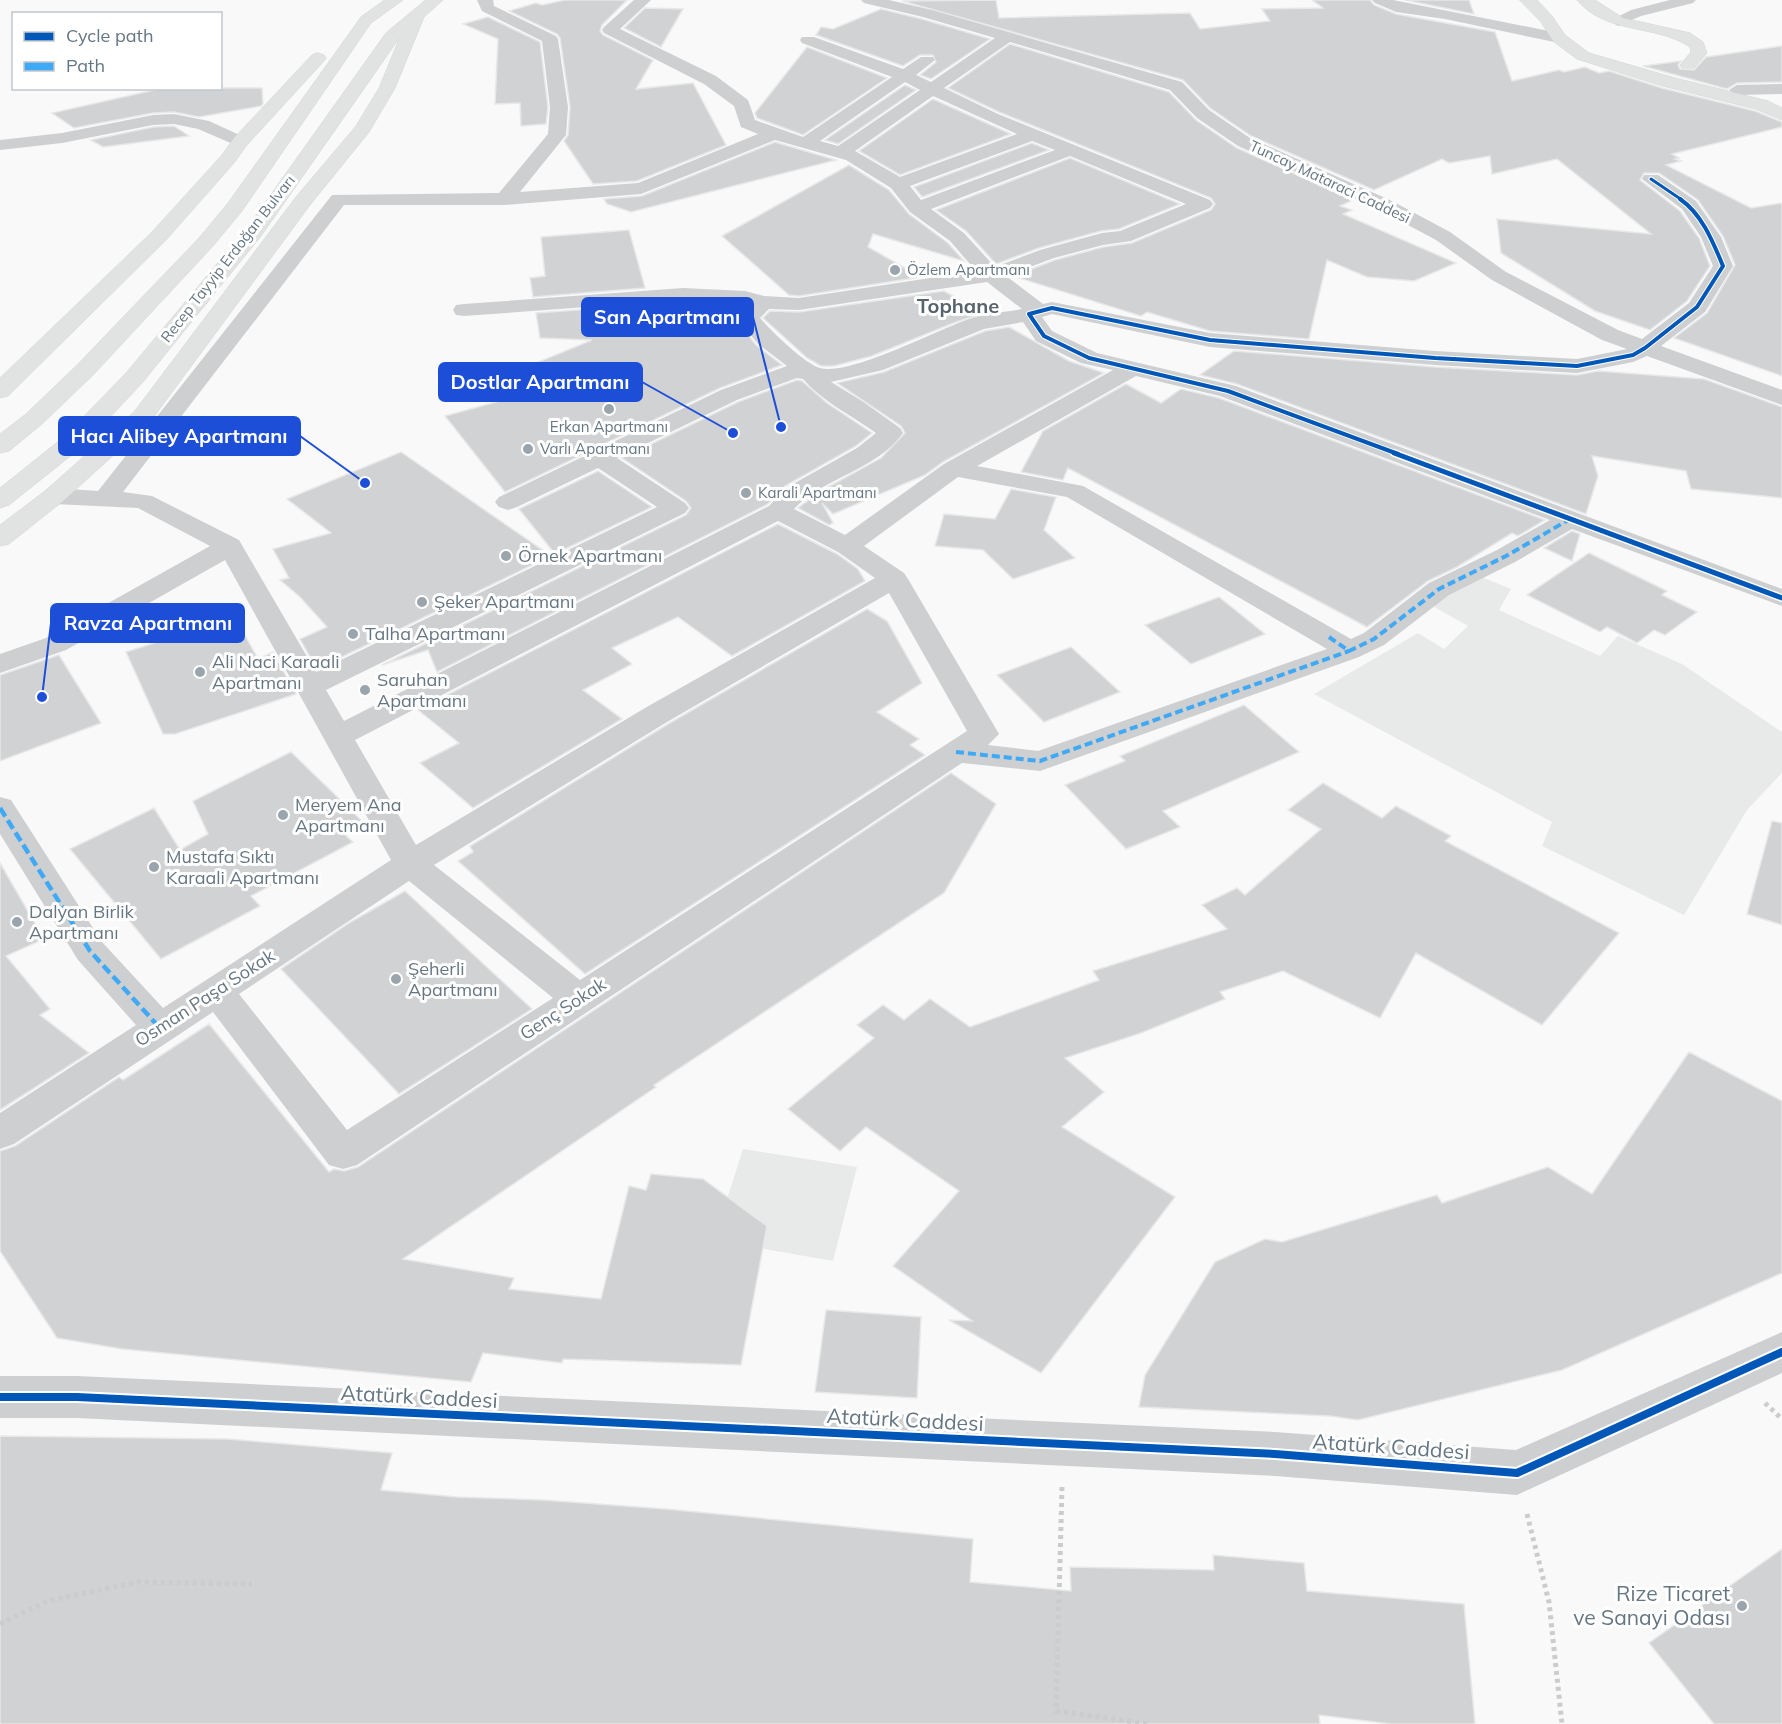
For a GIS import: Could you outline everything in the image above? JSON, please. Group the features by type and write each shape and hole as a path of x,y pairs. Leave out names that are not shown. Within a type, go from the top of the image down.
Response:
{"main road":[{"name":"Recep Tayyip Erdoğan Bulvarı","path":"0,446 41,412 192,258 235,207 366,20 395,0"},
{"name":"Recep Tayyip Erdoğan Bulvarı","path":"0,500 74,441 101,413 254,231 392,36 435,0"},
{"path":"1528,0 1583,56 1615,67 1762,105 1782,115"},
{"path":"1585,0 1618,21 1684,36 1697,45 1699,53 1688,65"},
{"path":"0,538 54,496 142,417 303,201 363,128 387,88 417,15"},
{"path":"0,391 159,236 313,62 366,20"},
{"path":"1598,24 1618,21"},
{"path":"1615,67 1688,65 1737,90 1782,109"},
{"path":"0,507 54,496"}],"street":[{"path":"484,0 487,8 550,39 559,107 557,135 504,199"},
{"path":"643,0 610,30 710,80 742,104 747,123 774,134 852,156 898,184 917,208 957,237 991,275 1034,312 1044,336 1089,358 1228,391 1782,598"},
{"name":"Tuncay Mataraci Caddesi","path":"869,0 927,13 1176,86 1203,114 1244,142 1385,205 1443,236 1499,276 1555,307 1610,335 1782,398"},
{"path":"1380,0 1396,6 1516,28 1560,31"},
{"path":"1618,21 1636,13 1688,0"},
{"path":"841,153 1008,36"},
{"path":"464,310 683,294 745,297 763,302 799,304 991,275 1047,254 1102,239 1124,237 1203,204 1071,150 903,75 808,40"},
{"path":"806,143 927,60"},
{"path":"1737,90 1782,89"},
{"path":"0,145 62,138 153,120 174,119 203,125 240,142"},
{"path":"105,499 339,199 504,199 641,188 774,134"},
{"path":"898,184 1034,134"},
{"path":"917,208 1071,150"},
{"path":"508,502 729,395 795,372 829,376 875,365 979,323 1052,308 1210,340 1435,358 1577,366 1633,355 1697,307 1723,266 1711,237 1689,205 1651,179"},
{"path":"310,686 679,534 778,511 795,493 866,453 891,433 854,406 825,390 810,374 766,339 748,318 763,302"},
{"path":"847,546 954,469 1132,369"},
{"path":"600,458 676,508 679,534"},
{"path":"954,469 1074,490 1350,651"},
{"path":"54,496 143,501 230,546 410,864 579,998"},
{"path":"778,511 847,546 894,579"},
{"path":"956,752 1040,761 1350,651 1374,639 1439,589 1506,556 1570,519"},
{"path":"338,736 679,534"},
{"path":"0,664 56,644 230,546"},
{"name":"Genç Sokak","path":"216,990 343,1153 984,734 894,579"},
{"name":"Osman Paşa Sokak","path":"0,1133 410,864 656,715 894,579"},
{"path":"0,808 90,951 159,1027"},
{"name":"Atatürk Caddesi","path":"0,1397 101,1398 1275,1454 1517,1473 1782,1352"}],"path":[{"path":"1063,1444 1056,1711 1149,1724"},
{"path":"1517,1473 1549,1602 1562,1724"},
{"path":"0,1624 47,1601 138,1582 252,1584"}],"shaded area":[{"path":"1474,574 1511,589 1499,610 1600,656 1618,636 1682,664 1782,732 1782,773 1747,810 1684,915 1542,846 1552,822 1314,694 1418,633 1444,649 1468,626 1429,604"},
{"path":"743,1149 857,1167 833,1261 714,1240"}],"building":[{"path":"565,0 627,0 602,25 600,31 603,35 653,60 636,89 693,83 726,145 637,181 593,184 564,141 568,135 570,107 560,38 557,34 509,11 536,3 542,5"},
{"path":"996,0 999,18 1190,13 1200,29 1270,21 1262,9 1323,8 1312,0 1370,0 1374,5 1396,14 1495,32 1512,81 1559,70 1564,72 1585,67 1599,73 1609,71 1662,88 1755,111 1782,122 1782,127 1672,154 1679,158 1675,159 1681,161 1666,165 1751,208 1782,203 1782,376 1674,338 1707,313 1735,265 1723,236 1698,200 1659,173 1644,173 1640,180 1680,211 1699,238 1710,266 1687,301 1650,330 1595,311 1501,253 1497,219 1651,234 1557,159 1492,174 1490,156 1449,163 1442,159 1374,190 1251,136 1210,108 1183,80 902,1"},
{"path":"1405,0 1469,0 1474,14"},
{"path":"645,8 683,9 661,47 624,28"},
{"path":"881,9 990,39 931,79 920,75 936,62 933,55 920,55 903,66 816,35 821,27 833,29"},
{"path":"488,17 540,42 548,107 546,124 521,126 520,103 495,104 498,39 463,24"},
{"path":"1010,44 1169,92 1196,120 1237,148 1353,200 1340,206 1352,210 1343,214 1456,263 1414,281 1367,277 1327,260 1309,339 1210,331 1147,312 1141,316 1013,276 1055,260 1103,247 1132,243 1211,210 1215,204 1211,198 999,112 948,88"},
{"path":"1782,46 1782,82 1737,83 1727,89 1643,66 1681,61 1678,65 1680,69 1694,70 1706,57"},
{"path":"807,47 887,78 803,135 757,118 755,113"},
{"path":"905,85 916,90 838,144 825,140"},
{"path":"262,88 263,104 261,106 199,117 174,112 153,113 74,128 52,113 154,90"},
{"path":"933,99 1011,134 900,175 859,151"},
{"path":"174,126 189,136 103,147 91,140 153,127"},
{"path":"775,142 836,160 631,212 607,204 604,199 642,196"},
{"path":"1032,143 1049,150 922,197 914,187"},
{"path":"1070,158 1180,204 1119,229 1101,231 1039,248 996,264 966,231 936,210"},
{"path":"849,165 889,190 909,214 948,243 964,261 873,234 868,247 921,277 799,296 789,295 722,236"},
{"path":"629,230 645,288 533,297 530,278 545,276 541,237"},
{"path":"944,291 984,313 872,356 834,366 821,366 807,358 763,318 770,311 799,312"},
{"path":"675,303 744,307 735,319 756,345 782,365 720,388 505,492 445,416 544,389 514,372 592,340 540,338 536,313"},
{"path":"1009,327 1069,361 1104,373 943,462 925,475 833,514 822,503 833,523 829,525 798,508 821,491 881,458 905,433 901,426 837,383 884,372 985,331"},
{"path":"1234,351 1435,367 1577,375 1598,371 1704,379 1782,407 1782,498 1691,489 1686,471 1592,456 1598,476 1586,514 1237,384 1200,375"},
{"path":"797,380 802,381 827,403 872,433 856,446 785,486 768,504 437,672 428,650 382,665 686,515 691,508 686,501 622,458 738,402"},
{"path":"1126,384 1161,403 1181,389 1219,398 1545,520 1518,536 1512,533 1457,567 1428,581 1367,627 1068,468 1063,480 1021,472 1043,431"},
{"path":"401,452 551,556 317,669 300,639 327,627 300,597 280,580 289,578 273,549 331,533 287,499"},
{"path":"598,471 652,507 555,554 519,509"},
{"path":"1011,489 1056,497 1044,530 1075,558 1013,579 983,550 935,546 944,514 995,519"},
{"path":"778,524 837,554 858,569 865,581 732,656 678,617 612,648 632,664 583,690 622,719 473,808 420,763 459,743 418,710"},
{"path":"1572,531 1580,534 1572,561 1544,548"},
{"path":"1589,553 1667,591 1662,595 1697,612 1665,635 1654,630 1637,643 1607,627 1600,632 1527,595"},
{"path":"1219,597 1265,634 1191,664 1145,625"},
{"path":"867,609 887,621 922,683 877,712 919,739 910,745 925,755 585,974 458,861 473,852 470,846 668,724"},
{"name":"Ali Naci Karaali Apartmanı","path":"235,617 258,659 273,652 296,694 175,734 163,734 126,652"},
{"path":"1071,647 1120,692 1044,722 997,675"},
{"path":"59,655 101,723 0,761 0,675"},
{"path":"1244,705 1299,752 1163,811 1180,827 1126,849 1065,785 1125,761 1120,756"},
{"path":"291,752 361,820 346,836 353,842 251,896 260,906 161,959 70,849 154,808 180,850 208,834 193,801"},
{"path":"951,773 996,804 944,893 654,1085 656,1087 403,1259 514,1278 509,1289 601,1299 629,1186 646,1190 651,1174 703,1179 767,1226 741,1365 563,1359 562,1363 483,1353 471,1382 122,1349 57,1338 0,1251 0,1151 15,1146 119,1077 123,1080 209,1024 329,1172 334,1169 344,1171 358,1167"},
{"path":"1323,783 1382,818 1396,806 1451,836 1445,841 1619,933 1542,1025 1416,953 1380,1018 1283,971 1220,992 1225,999 1141,1033 1065,1058 1104,1092 1062,1127 1175,1197 1041,1373 949,1320 972,1321 893,1266 959,1191 866,1127 840,1151 788,1109 874,1038 857,1025 883,1005 904,1020 930,999 970,1027 1099,980 1093,971 1227,929 1202,905 1237,888 1245,895 1321,829 1288,810"},
{"path":"1772,821 1782,823 1782,925 1747,914"},
{"path":"0,863 44,939 6,956 50,1009 40,1015 89,1053 0,1110"},
{"name":"Şeherli Apartmanı","path":"405,891 532,1009 399,1094 281,969 349,923"},
{"path":"1689,1052 1782,1101 1782,1273 1562,1370 1358,1420 1330,1416 1139,1407 1145,1375 1215,1262 1265,1239 1282,1242 1437,1195 1442,1203 1548,1167 1592,1194"},
{"path":"826,1310 921,1317 917,1398 815,1392"},
{"path":"0,1436 228,1439 392,1453 381,1490 457,1497 543,1500 666,1509 973,1539 970,1582 1071,1591 1070,1567 1214,1570 1213,1555 1304,1563 1307,1591 1464,1604 1475,1724 1391,1724 1319,1715 1320,1724 0,1724"},
{"name":"Rize Ticaret ve Sanayi Odası","path":"1782,1549 1782,1724 1714,1724 1649,1643"}],"marked path":[{"path":"1329,637 1349,651 1374,639 1439,589 1506,556 1570,519"},
{"path":"956,752 1040,761 1349,651"},
{"path":"0,808 90,951 159,1027"}],"cycle path":[{"path":"1651,179 1689,205 1711,237 1723,266 1697,307 1633,355 1577,366 1435,358 1210,340 1052,308 1029,314 1044,336 1089,358 1228,391 1782,598"},
{"path":"0,1397 77,1397 1275,1454 1517,1473 1782,1352"}],"place":[{"name":"Özlem Apartmanı","path":"895,270"},
{"name":"Erkan Apartmanı","path":"609,409"},
{"name":"San Apartmanı","path":"781,427"},
{"name":"Dostlar Apartmanı","path":"733,433"},
{"name":"Varlı Apartmanı","path":"528,449"},
{"name":"Hacı Alibey Apartmanı","path":"365,483"},
{"name":"Karali Apartmanı","path":"746,493"},
{"name":"Örnek Apartmanı","path":"506,556"},
{"name":"Şeker Apartmanı","path":"422,602"},
{"name":"Talha Apartmanı","path":"353,634"},
{"name":"Ali Naci Karaali Apartmanı","path":"200,672"},
{"name":"Saruhan Apartmanı","path":"365,690"},
{"name":"Ravza Apartmanı","path":"42,697"},
{"name":"Meryem Ana Apartmanı","path":"283,815"},
{"name":"Mustafa Sıktı Karaali Apartmanı","path":"154,867"},
{"name":"Dalyan Birlik Apartmanı","path":"17,922"},
{"name":"Şeherli Apartmanı","path":"396,979"},
{"name":"Rize Ticaret ve Sanayi Odası","path":"1742,1606"}],"district":[{"name":"Tophane","path":"958,306"}]}
